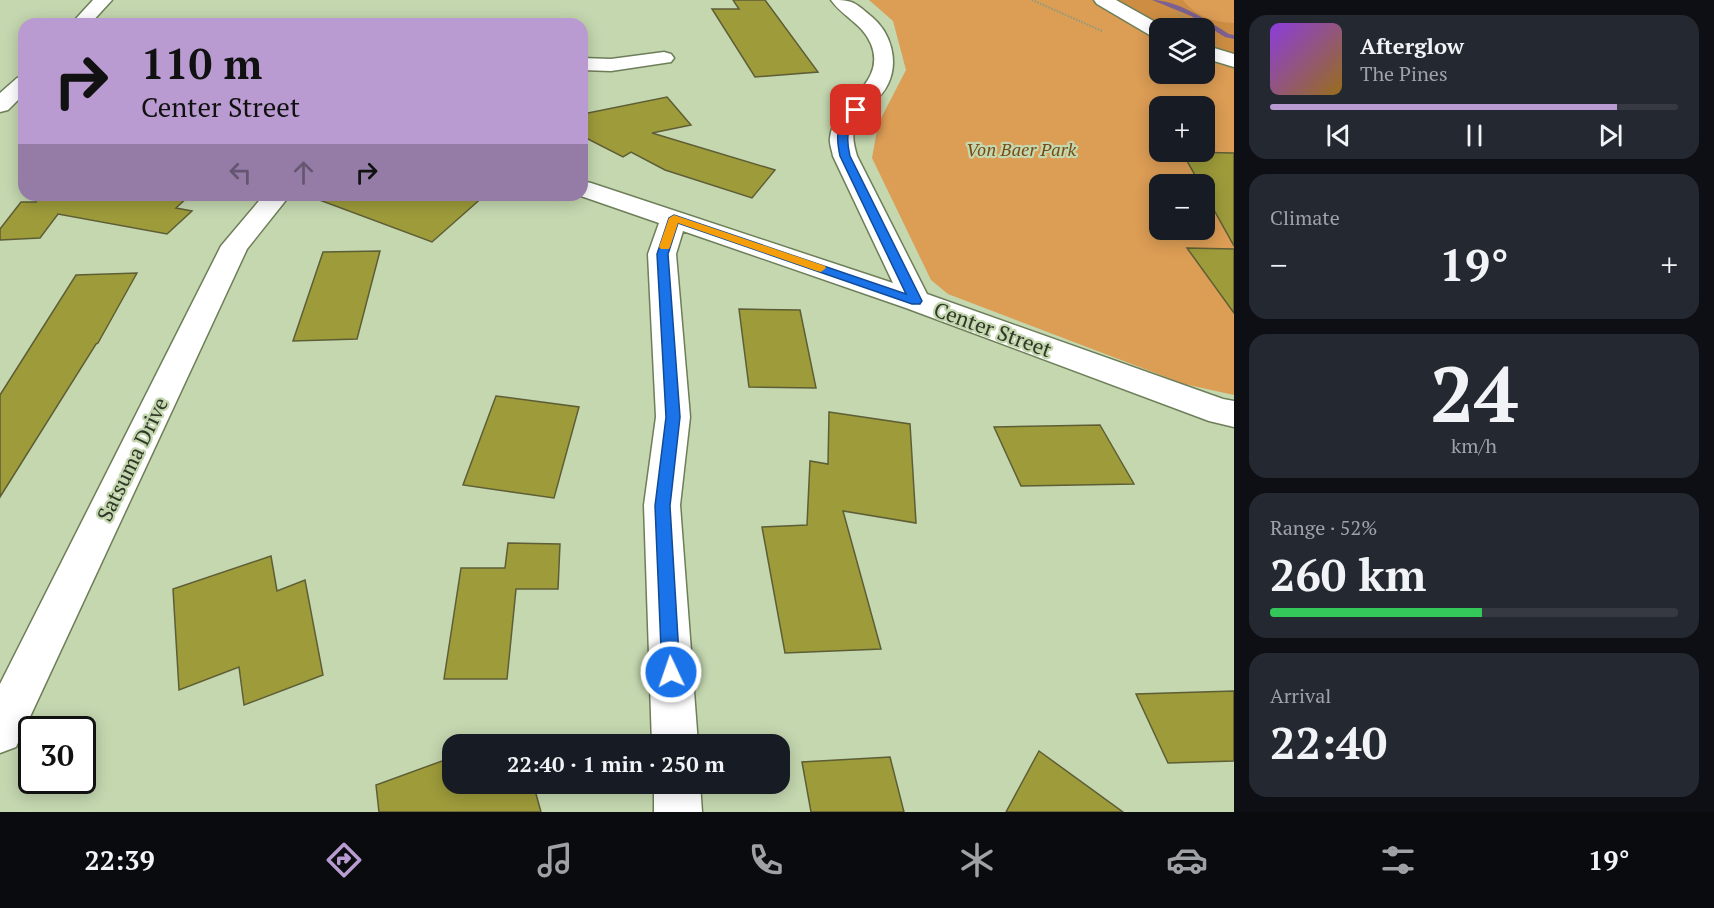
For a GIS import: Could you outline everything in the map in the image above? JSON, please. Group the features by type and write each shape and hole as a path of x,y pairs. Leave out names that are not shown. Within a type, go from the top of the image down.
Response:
{"street":[{"path":"86,18 103,0"},
{"path":"840,0 870,25 882,46 884,62 878,84 845,123 841,139 845,156 916,301"},
{"path":"1103,0 1149,27"},
{"path":"1215,55 1234,61"},
{"path":"588,64 610,65 664,58"},
{"path":"0,80 18,80"},
{"path":"0,105 18,86"},
{"name":"Center Street","path":"588,190 916,301 1221,412 1234,414"},
{"name":"Satsuma Drive","path":"0,731 235,246 272,201"},
{"path":"674,218 662,254 673,417 662,506 674,734"},
{"path":"677,794 678,812"}],"green space":[{"name":"Von Baer Park","path":"869,0 1234,0 1234,395 1184,384 948,294 931,280 872,158 878,124 906,70 893,21"}],"shaded area":[{"path":"1107,0 1183,0 1193,10 1209,18 1149,18 1149,22"},
{"path":"1215,20 1234,23 1234,56 1215,51"}],"building":[{"path":"733,0 765,0 818,72 755,77 712,9 739,9"},
{"path":"667,97 691,125 652,133 775,170 752,198 665,170 631,152 623,157 588,139 588,113"},
{"path":"1215,153 1234,153 1234,246 1215,212 1215,174 1194,174 1188,162 1215,162"},
{"path":"184,201 176,208 192,211 167,234 58,214 40,238 0,240 0,229 21,202"},
{"path":"322,201 478,201 432,242"},
{"path":"1187,248 1234,249 1234,313"},
{"path":"380,251 357,339 293,341 323,252"},
{"path":"137,273 98,343 0,497 0,395 76,275"},
{"path":"739,309 800,310 816,388 749,387"},
{"path":"496,396 579,407 554,498 463,485"},
{"path":"829,412 910,424 916,523 843,511 881,649 785,653 762,527 807,525 810,461 828,464"},
{"path":"1100,425 1134,484 1021,486 994,427"},
{"path":"508,543 560,544 558,589 516,589 507,679 444,679 461,568 505,568"},
{"path":"271,556 277,591 305,580 323,675 244,705 239,667 179,690 173,589"},
{"path":"1234,691 1234,761 1168,763 1136,694"},
{"path":"1039,751 1123,812 1006,812"},
{"path":"890,757 904,812 811,812 802,762"},
{"path":"442,761 442,794 536,794 541,812 379,812 376,785"}],"waterway":[{"path":"1155,0 1193,15 1227,36 1234,37"}],"slow traffic":[{"path":"665,247 674,218 821,268"}],"route":[{"path":"671,672 662,506 673,417 662,254 674,218 916,301 845,156 841,139 845,123 856,110"}]}
